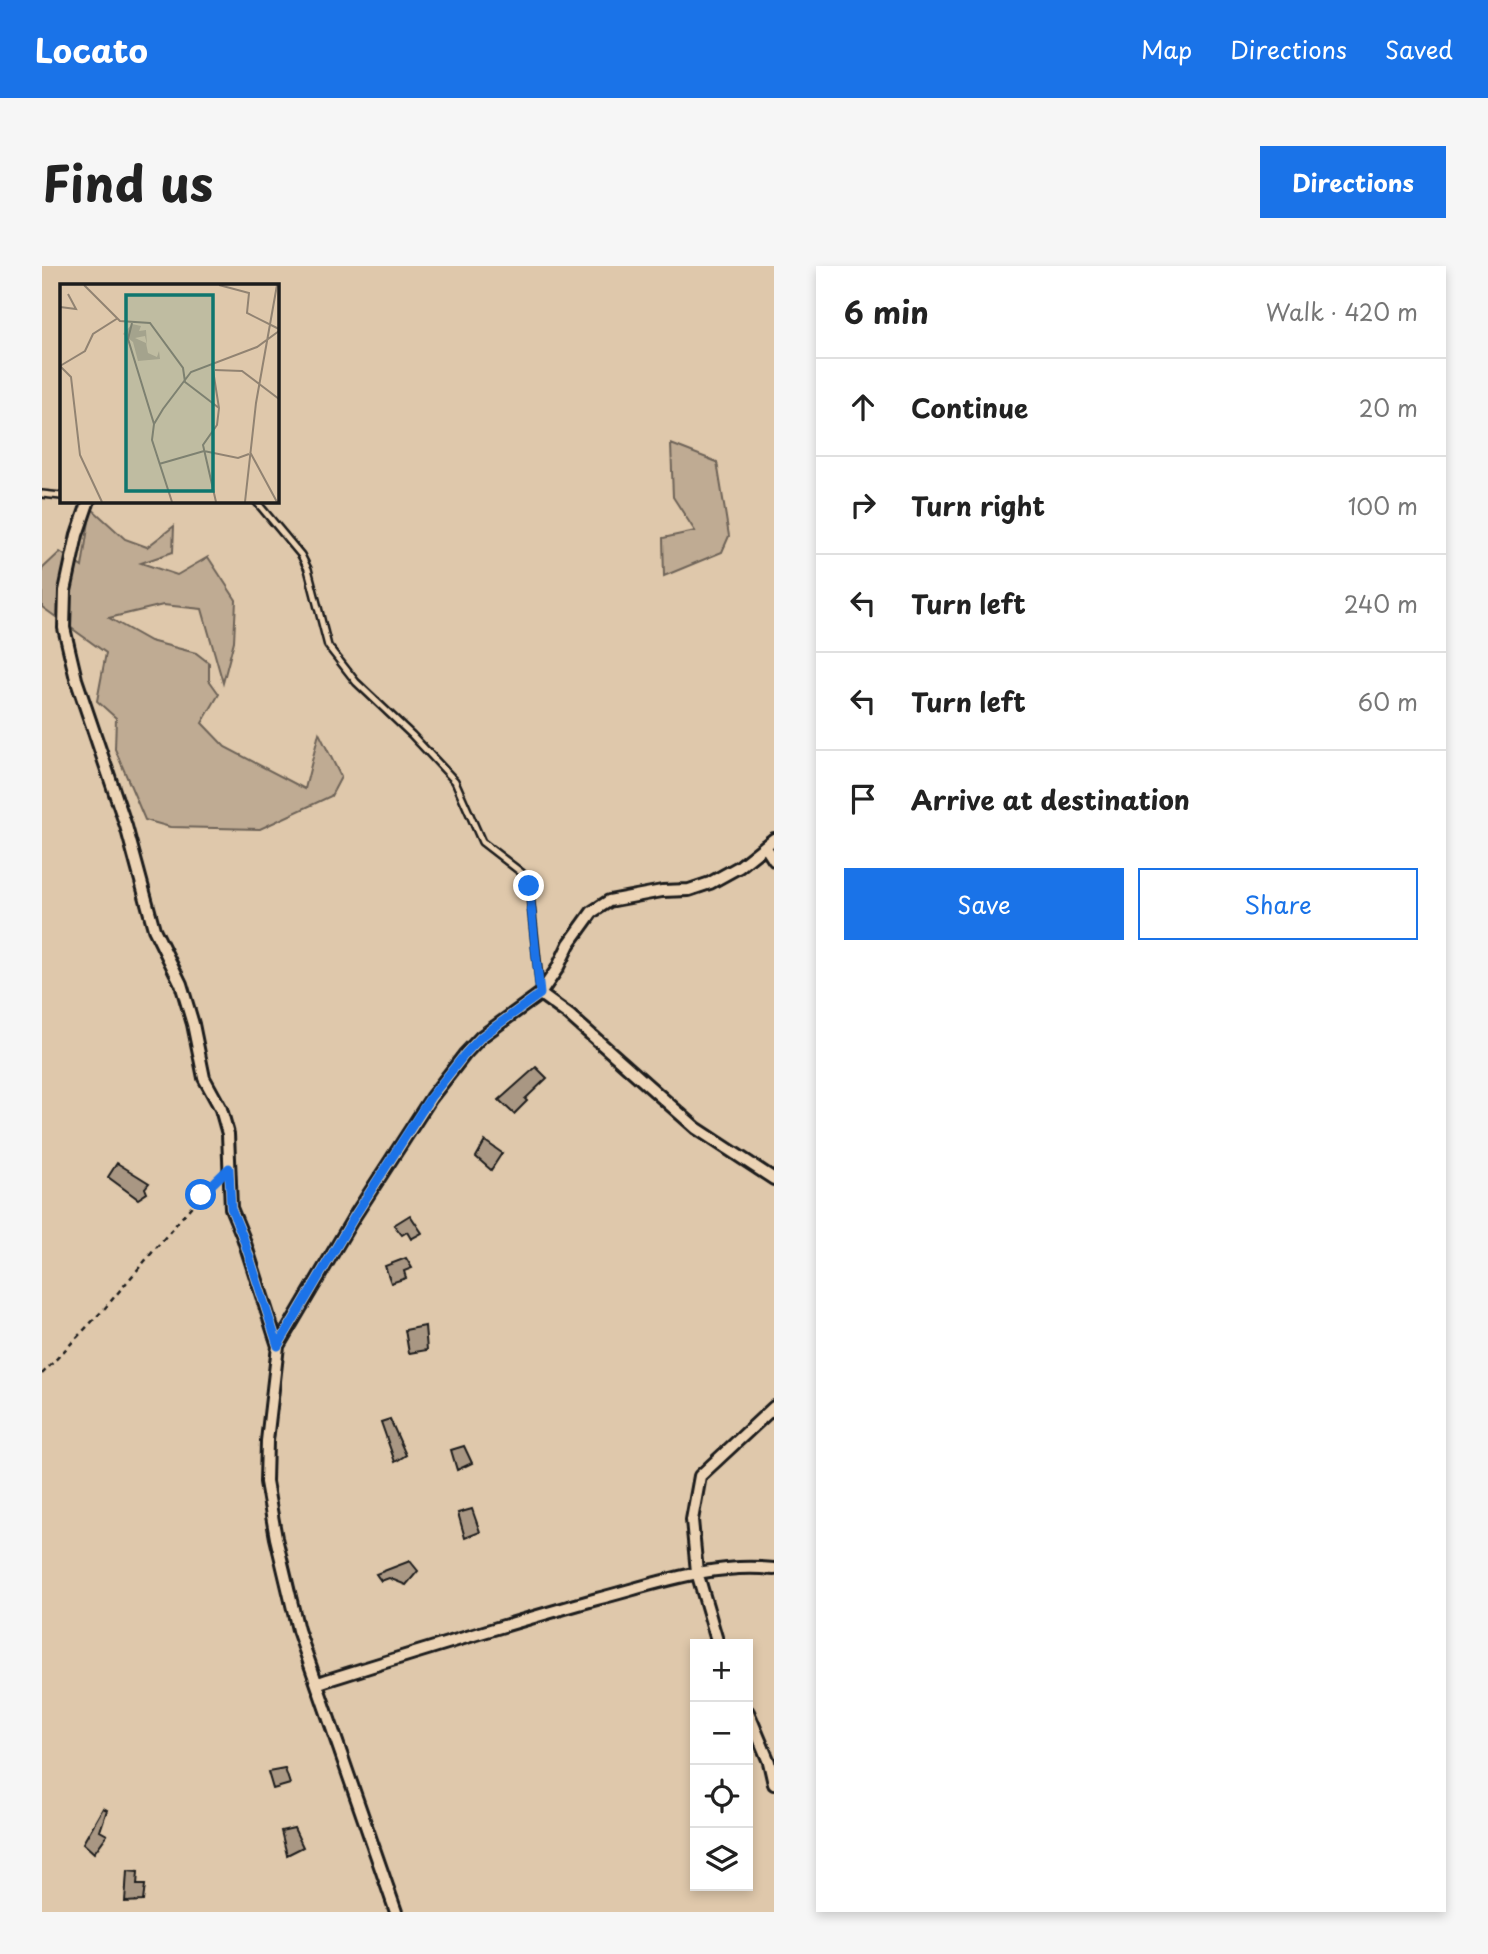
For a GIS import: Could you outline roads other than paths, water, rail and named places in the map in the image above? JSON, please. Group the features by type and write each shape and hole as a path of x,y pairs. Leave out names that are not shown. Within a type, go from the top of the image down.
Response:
{"street":[{"path":"88,502 77,535 65,592 64,628 76,679 126,827 140,886 154,929 181,984 193,1024 204,1078 221,1109 228,1135 231,1208 278,1346"},
{"path":"396,1912 299,1630 275,1538 266,1482 267,1441 278,1346 354,1217 430,1098 481,1037 540,994 557,969 569,944 592,912 609,901 662,891 689,890 710,883 739,867 769,843 774,860"},
{"path":"540,994 569,1015 696,1128 774,1179"},
{"path":"717,1639 697,1572 692,1521 700,1476 774,1406"},
{"path":"318,1683 514,1622 697,1572 758,1567 774,1569"},
{"path":"753,1725 769,1762 774,1784"}],"lane":[{"path":"42,494 60,496"},
{"path":"257,502 292,542 308,569 328,646 356,682 412,735 455,781 482,842 522,873 529,886 540,994"}]}
